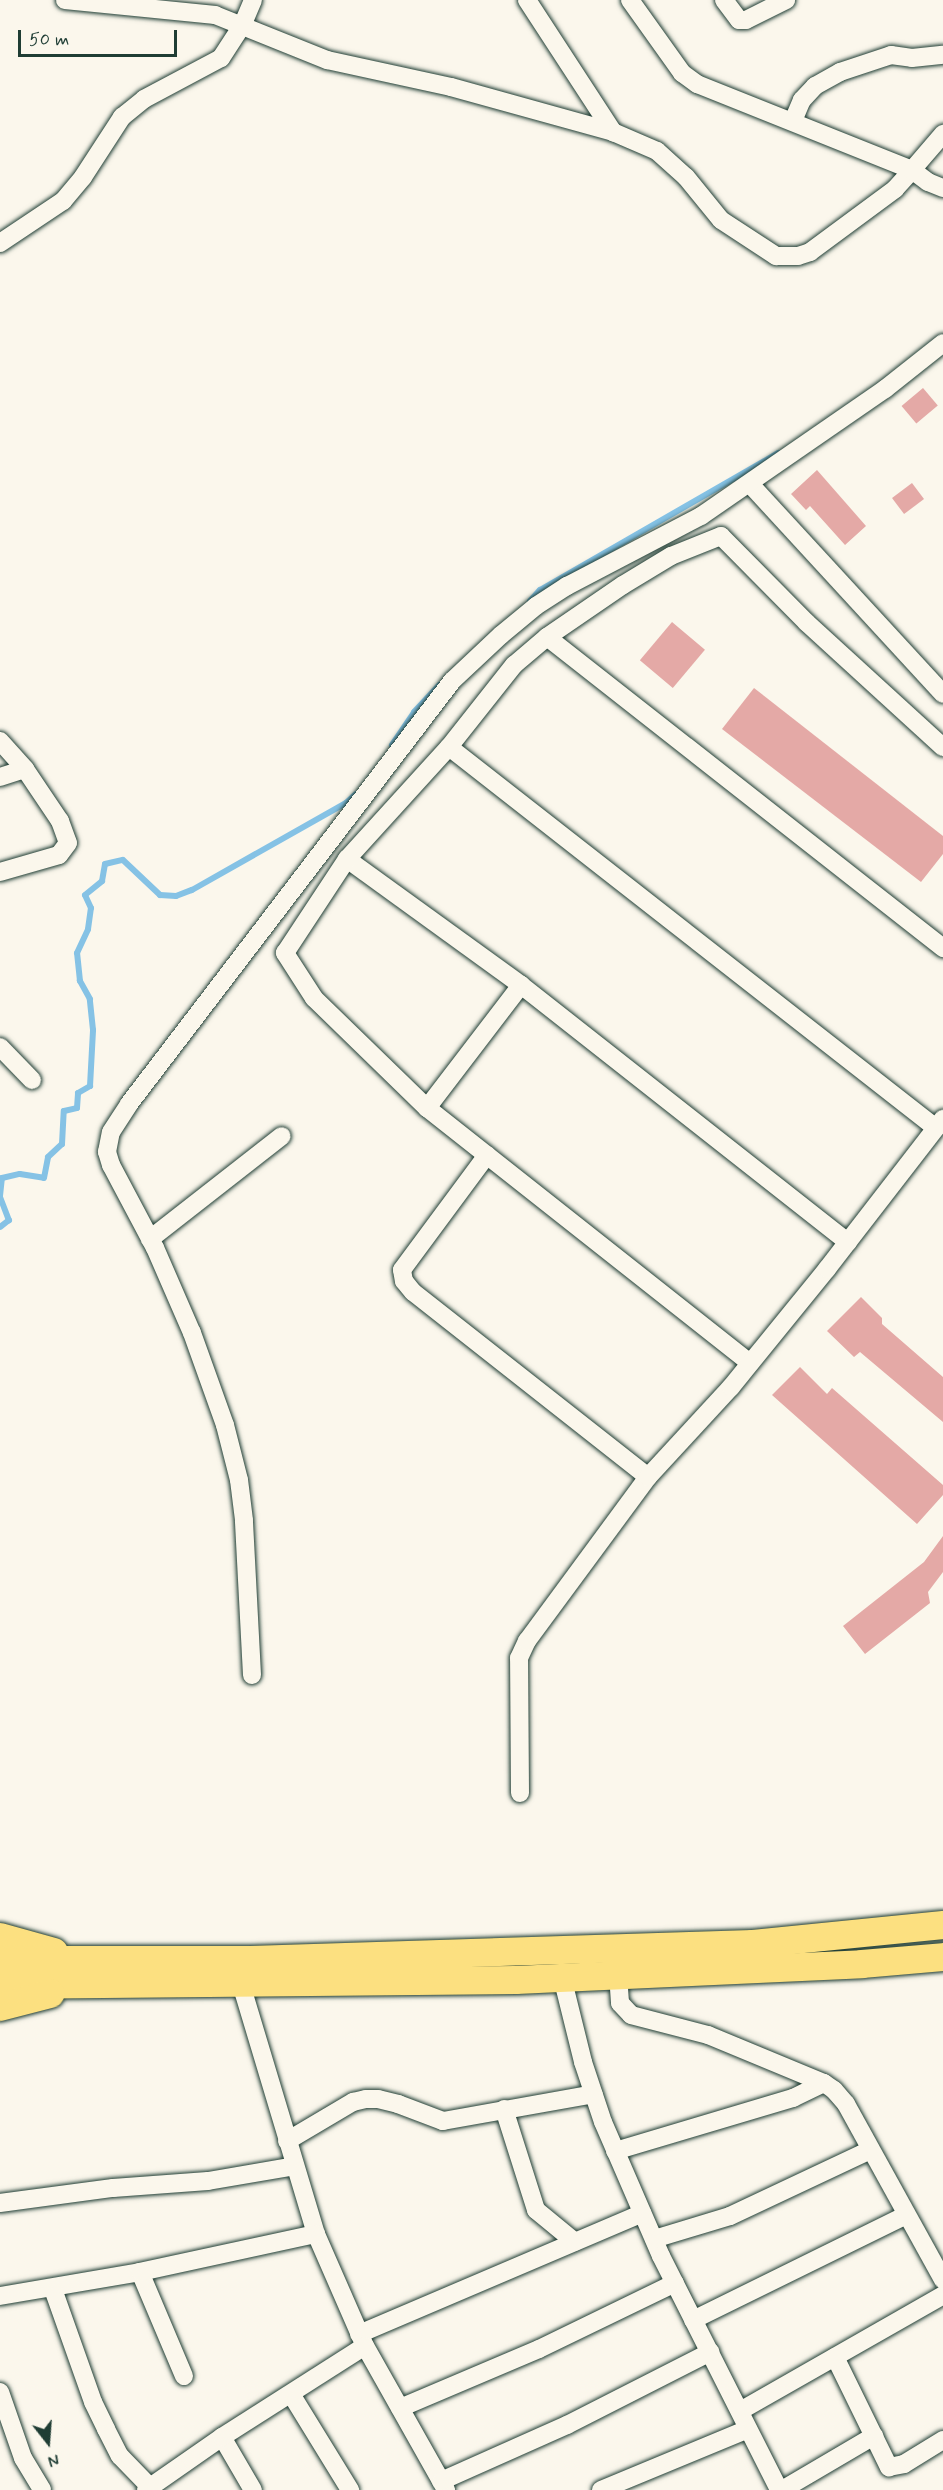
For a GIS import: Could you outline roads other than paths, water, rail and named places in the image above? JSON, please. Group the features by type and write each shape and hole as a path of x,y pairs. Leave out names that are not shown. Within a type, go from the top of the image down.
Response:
{"main road":[{"path":"0,1985 80,1973 251,1960 753,1944 943,1925"},
{"path":"909,1930 937,1963"},
{"path":"0,1937 80,1973"},
{"path":"0,1960 80,1973 241,1984 516,1980 618,1974 937,1963"},
{"path":"0,2007 80,1973"}],"street":[{"path":"65,0 215,15 327,60 451,87 613,132 657,152 686,177 721,220 776,256 798,256 810,252 895,189 943,134"},
{"path":"0,243 63,201 83,177 122,117 144,99 221,58 242,26 253,0"},
{"path":"528,0 613,132"},
{"path":"630,0 682,73 697,84 912,170 928,182 943,188"},
{"path":"724,0 739,20 746,20 786,0"},
{"path":"793,121 802,100 815,86 840,72 891,55 912,58 943,55"},
{"path":"252,1675 244,1520 239,1480 225,1425 192,1333 150,1239 111,1166 107,1152 111,1132 150,1076 452,681 536,606 567,586 701,516 885,389 943,343"},
{"path":"750,484 943,694"},
{"path":"750,1363 427,1108 314,998 285,953 348,859 449,747 514,665 547,637 623,585 671,556 721,536 807,623 943,747"},
{"path":"547,637 943,948"},
{"path":"0,741 25,770 60,821 68,843 59,855 0,872"},
{"path":"449,747 940,1124 750,1363 648,1478 527,1641 519,1658 520,1793"},
{"path":"0,777 25,770"},
{"path":"348,859 521,986 848,1242"},
{"path":"427,1108 521,986"},
{"path":"0,1047 32,1080"},
{"path":"150,1239 282,1136"},
{"path":"487,1155 402,1270 404,1281 413,1292 648,1478"},
{"path":"516,1980 519,1952"},
{"path":"618,1974 620,2003 631,2014 708,2035 824,2083 846,2104 943,2280"},
{"path":"562,1977 583,2061 615,2151 693,2320 781,2490 874,2436"},
{"path":"241,1984 316,2234 362,2340 444,2486 710,2352"},
{"path":"615,2151 793,2098 824,2083"},
{"path":"288,2141 353,2102 366,2099 378,2099 398,2104 443,2121 594,2094"},
{"path":"504,2109 536,2210 575,2242"},
{"path":"654,2239 730,2216 870,2150"},
{"path":"0,2203 113,2188 208,2181 295,2166"},
{"path":"53,2289 93,2402 106,2429 120,2456 150,2489 222,2437 291,2394 362,2340 642,2213"},
{"path":"693,2320 906,2215"},
{"path":"0,2296 53,2289 140,2272 316,2234"},
{"path":"140,2272 183,2376"},
{"path":"400,2408 539,2349 675,2283"},
{"path":"740,2411 943,2295"},
{"path":"834,2357 889,2467 904,2464 943,2440"},
{"path":"0,2392 7,2438 23,2458 42,2490"},
{"path":"291,2394 350,2490"},
{"path":"601,2490 748,2429"},
{"path":"222,2437 253,2490"}],"waterway":[{"path":"530,601 540,590 778,453"},
{"path":"392,745 414,712 439,685"},
{"path":"0,1196 2,1178 20,1174 44,1178 48,1157 62,1144 64,1111 77,1108 78,1093 90,1086 93,1030 90,999 80,981 77,953 88,929 91,908 85,895 102,881 105,864 123,860 160,895 176,896 192,890 346,803 356,794"},
{"path":"0,1197 9,1220 0,1227"}]}
